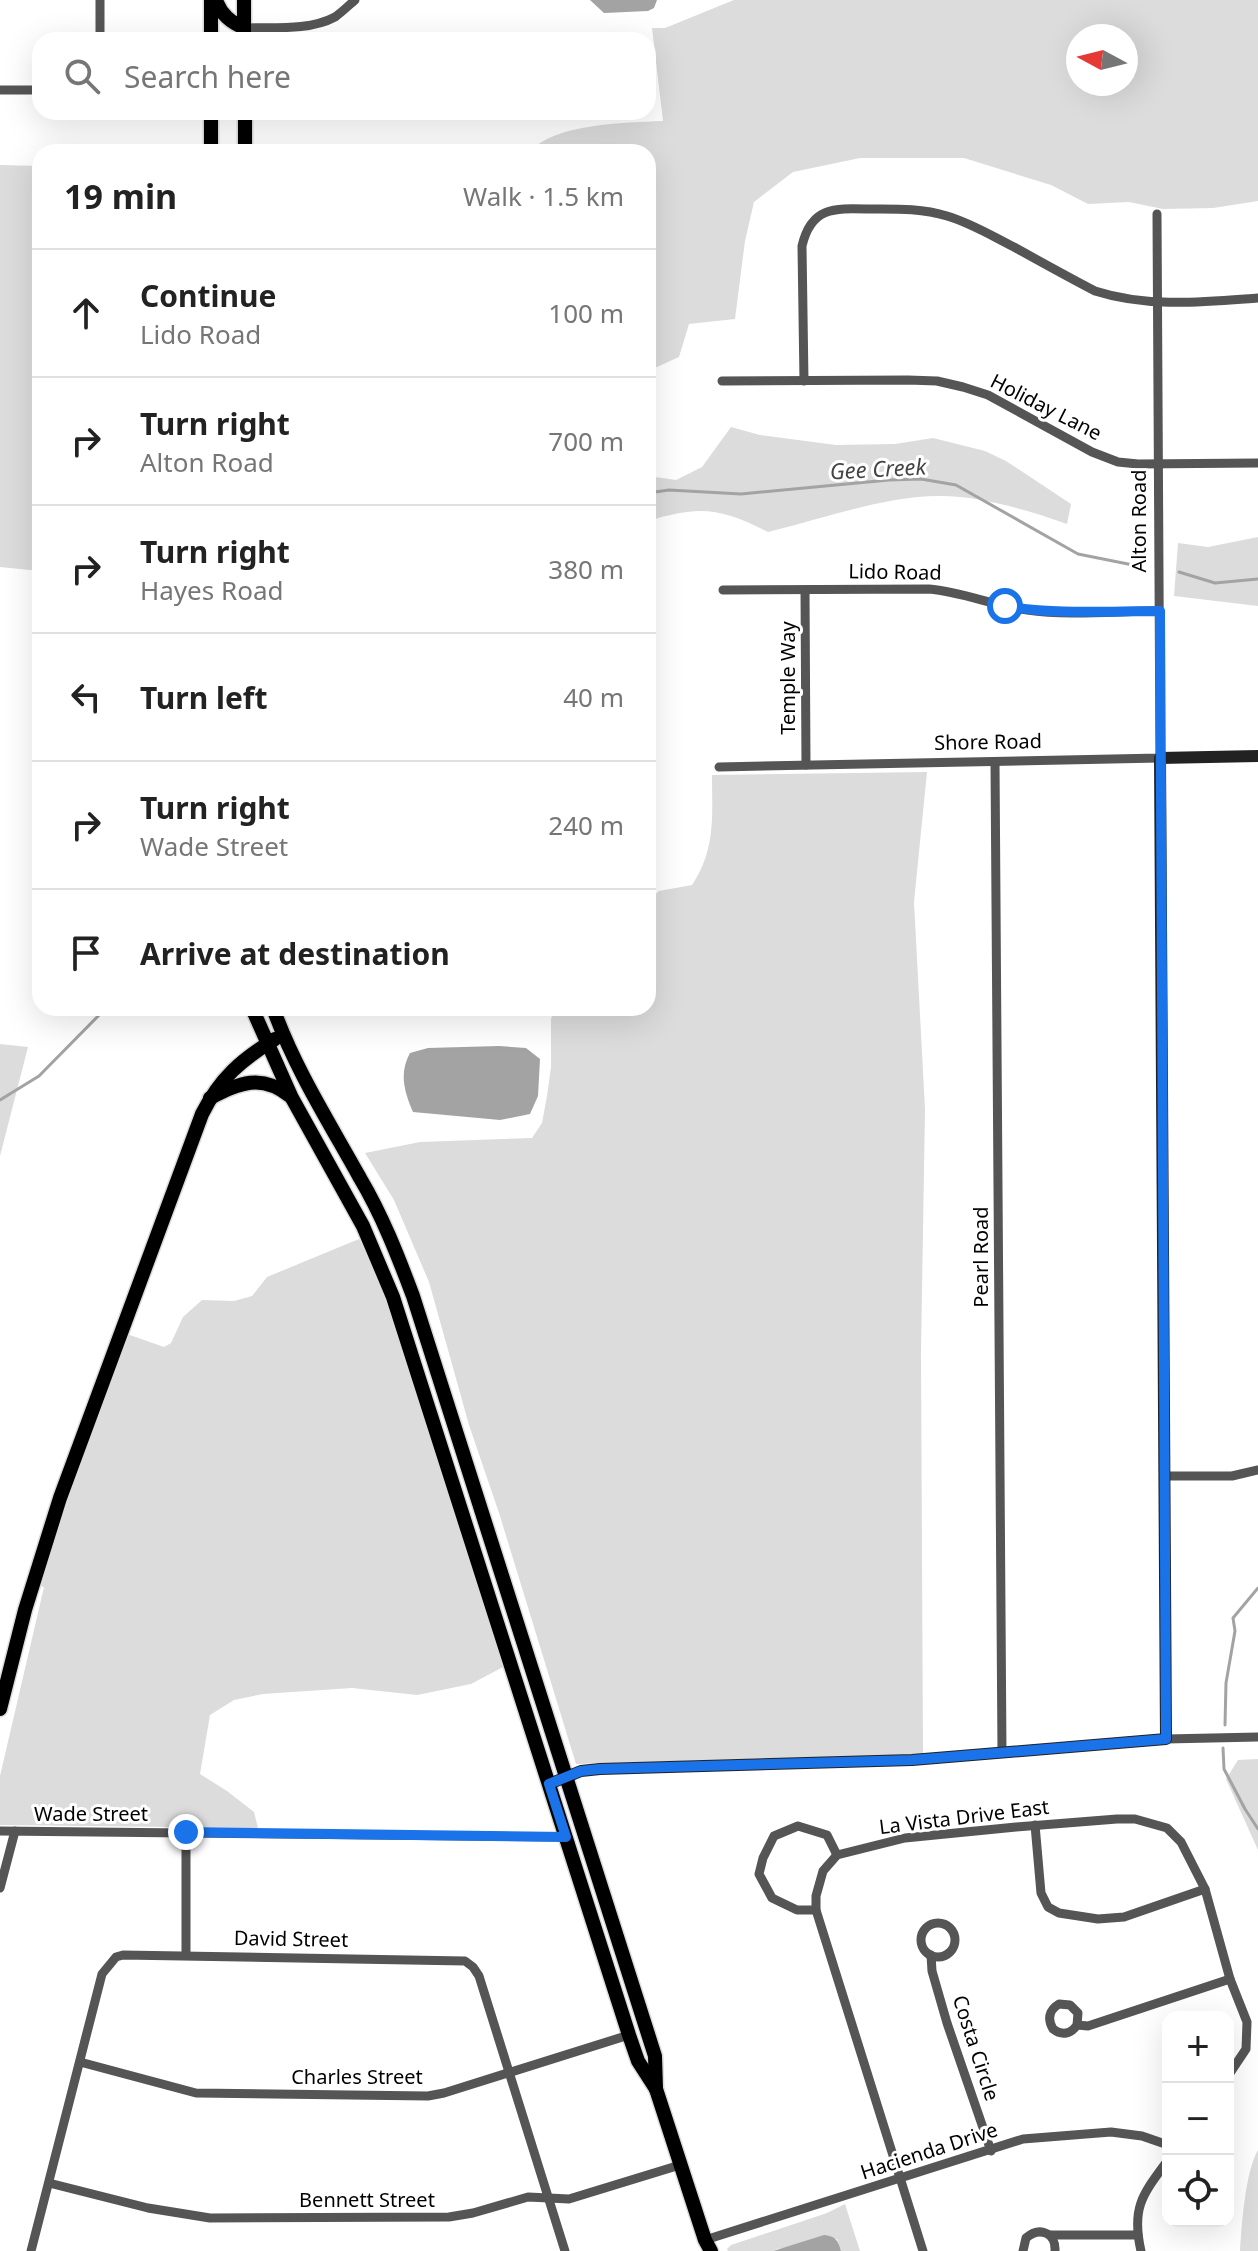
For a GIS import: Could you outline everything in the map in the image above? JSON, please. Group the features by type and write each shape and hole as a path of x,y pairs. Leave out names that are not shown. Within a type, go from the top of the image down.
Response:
{"main road":[{"path":"214,0 242,32"},
{"path":"212,32 214,0"},
{"path":"244,0 244,32"},
{"path":"211,120 211,144"},
{"path":"245,120 245,144"},
{"path":"255,1016 292,1098 351,1202 379,1260 629,2035 638,2061 656,2089 707,2247"},
{"path":"276,1016 301,1074 362,1180 398,1256 426,1335 655,2056 656,2089"},
{"path":"0,1709 25,1610 60,1498 210,1099 230,1071 282,1034"},
{"path":"210,1099 248,1082 271,1084 292,1098"},
{"path":"425,1396 439,1403 453,1420"}],"street":[{"path":"100,0 100,32"},
{"path":"258,32 325,21 338,15 355,0"},
{"path":"0,90 32,90"},
{"path":"804,381 802,246 805,232 814,220 823,212 839,209 917,210 970,223 1095,291 1117,298 1157,303 1258,298"},
{"name":"Alton Road","path":"1157,214 1166,1739"},
{"name":"Holiday Lane","path":"722,381 937,381 988,395 1092,452 1118,462 1258,463"},
{"name":"Lido Road","path":"723,590 929,589 950,591 1031,611 1160,611"},
{"name":"Temple Way","path":"805,590 806,765"},
{"name":"Shore Road","path":"719,767 1258,756"},
{"name":"Pearl Road","path":"995,762 1002,1753"},
{"path":"1164,1476 1232,1476 1258,1470"},
{"path":"549,1784 567,1776 600,1769 912,1760 1166,1739 1258,1737"},
{"name":"La Vista Drive East","path":"837,1855 905,1838 1035,1825 1135,1819 1167,1828 1181,1842 1205,1889 1230,1979 1247,2022 1246,2049 1234,2067"},
{"path":"1035,1825 1041,1893 1048,1907 1059,1913 1098,1919 1124,1917 1205,1889"},
{"path":"816,1910 797,1910 772,1898 759,1874 774,1836 798,1826 827,1835 837,1855 823,1871 816,1896 816,1910 923,2251"},
{"name":"Wade Street","path":"0,1831 566,1837"},
{"path":"0,1888 15,1831"},
{"path":"186,1832 186,1955"},
{"name":"David Street","path":"31,2251 102,1974 109,1963 123,1955 465,1961 479,1976 565,2251"},
{"name":"Costa Circle","path":"931,1955 932,1971 947,2023 991,2151"},
{"path":"1077,2025 1088,2026 1230,1979"},
{"name":"Charles Street","path":"80,2062 182,2091 428,2096 629,2035"},
{"name":"Hacienda Drive","path":"707,2247 1023,2139 1111,2132 1142,2136 1162,2143"},
{"name":"Bennett Street","path":"49,2183 148,2208 210,2218 449,2217 528,2197 569,2199 680,2165"},
{"path":"1141,2251 1136,2217 1144,2192 1162,2168"},
{"path":"1023,2251 1024,2242 1030,2234 1040,2231 1050,2235 1138,2235"},
{"path":"1050,2235 1055,2251"}],"shaded area":[{"path":"590,0 657,0 654,8 648,11 604,13"},
{"path":"734,0 1258,0 1258,201 1213,208 1163,209 1129,202 1088,204 1051,185 964,158 860,158 793,172 754,202 745,241 735,319 689,324 679,357 656,367 656,144 539,144 556,135 592,126 663,121 656,32 652,32 652,28 665,28"},
{"path":"0,165 32,166 32,570 0,567"},
{"path":"731,427 760,435 836,445 895,444 933,438 985,451 1006,461 1071,504 1067,524 1005,505 942,496 899,499 768,532 736,518 710,512 697,511 656,519 656,477 676,480 702,467"},
{"path":"1258,537 1258,606 1174,596 1178,543 1208,547"},
{"path":"927,772 914,902 925,1109 921,1352 923,1754 576,1764 469,1425 429,1282 394,1200 365,1153 420,1142 532,1138 542,1123 547,1096 552,1016 656,1016 656,894 692,885 700,872 711,832 712,775"},
{"path":"0,1044 28,1047 0,1156"},
{"path":"428,1048 526,1048 540,1059 538,1096 530,1114 500,1120 413,1112 404,1082 410,1053"},
{"path":"359,1239 398,1336 417,1399 420,1400 505,1666 471,1684 417,1695 352,1688 263,1694 234,1700 210,1715 200,1774 254,1812 258,1828 0,1825 0,1776 44,1587 39,1586 66,1499 127,1334 164,1347 171,1343 183,1317 202,1300 234,1301 252,1296 267,1277"},
{"path":"1258,1759 1258,1850 1226,1779 1238,1760"},
{"path":"1258,2150 1258,2251 1240,2251 1247,2185"},
{"path":"845,2204 860,2251 841,2251 837,2239 773,2251 727,2249 731,2245"},
{"path":"824,2235 836,2239 841,2251 773,2251"}],"waterway":[{"name":"Gee Creek","path":"656,492 741,494 921,479 956,485 1078,554 1138,566"},
{"name":"Gee Creek","path":"1179,572 1215,583 1258,579"},
{"name":"Gee Creek","path":"0,1100 39,1076 98,1016"},
{"name":"Gee Creek","path":"1225,1725 1226,1683 1235,1631 1233,1618 1258,1588"},
{"name":"Gee Creek","path":"1223,1748 1224,1769 1258,1829"}],"route":[{"path":"186,1832 566,1837 549,1784 581,1771 912,1760 1166,1739 1160,611 1031,611 1005,606"}]}
